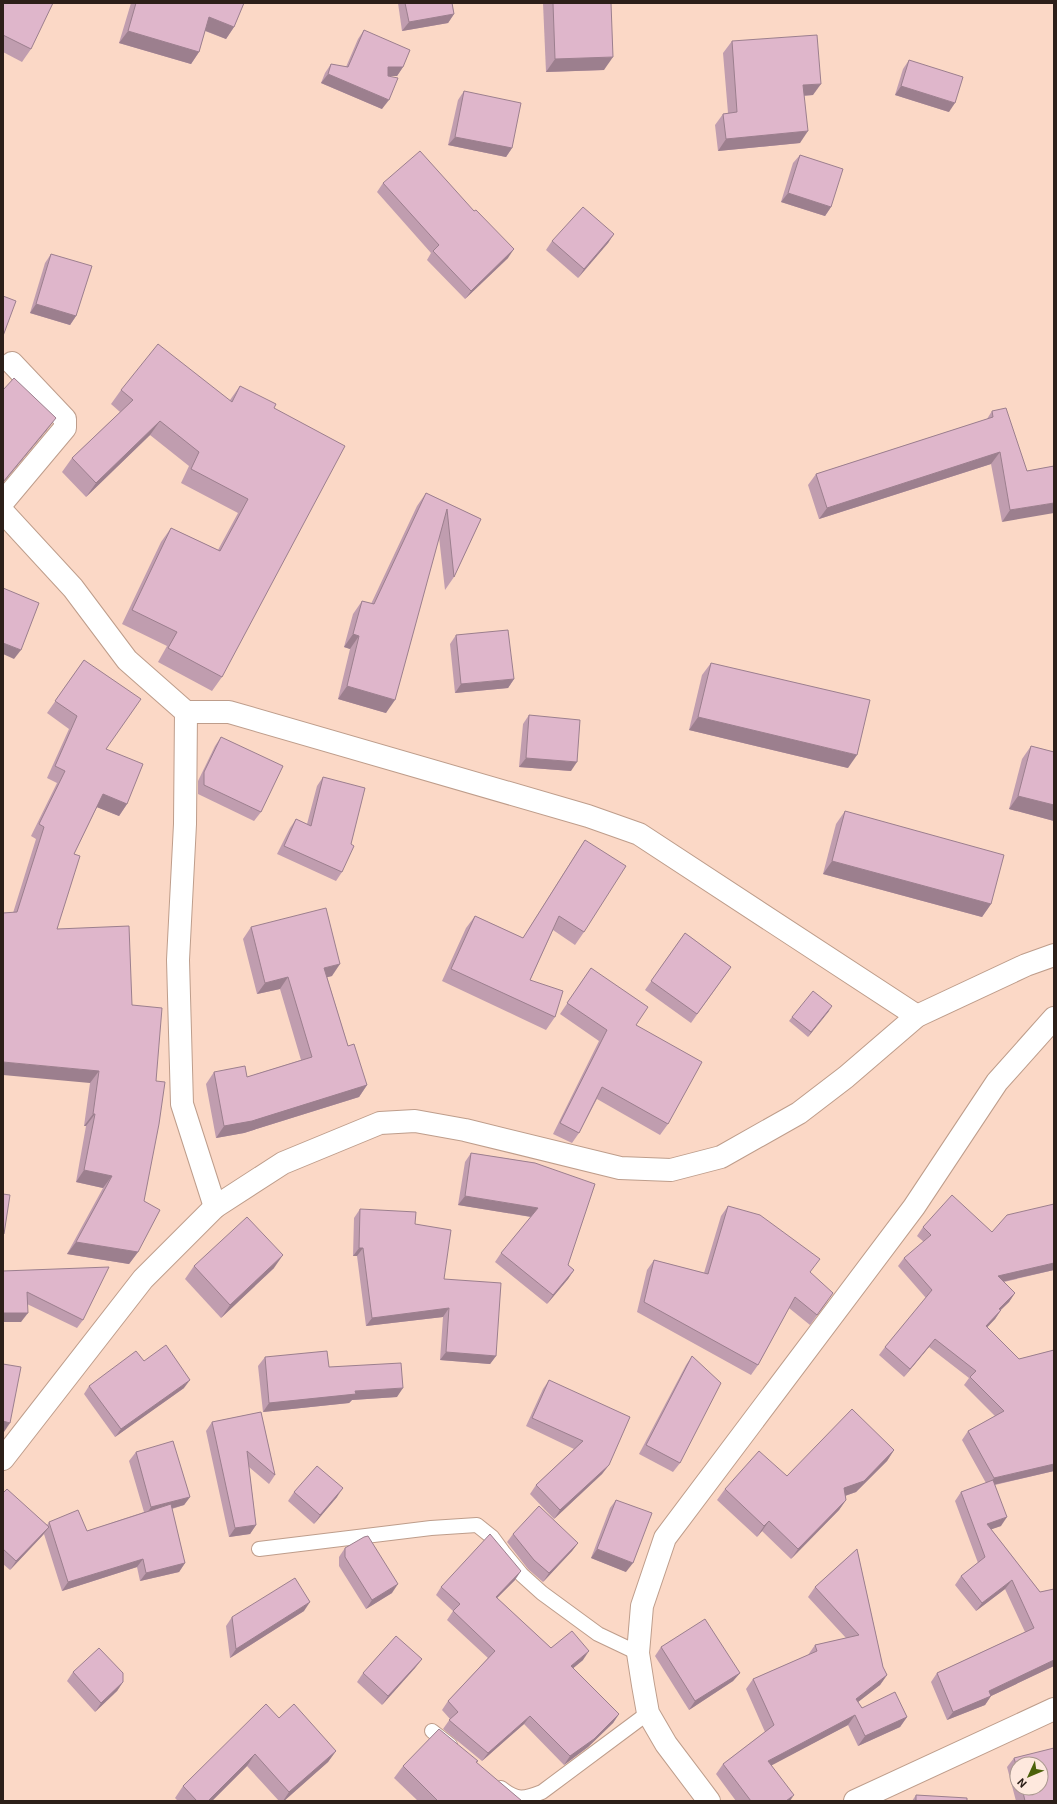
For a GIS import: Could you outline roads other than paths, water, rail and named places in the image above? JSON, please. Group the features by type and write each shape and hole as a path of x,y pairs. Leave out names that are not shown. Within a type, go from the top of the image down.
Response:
{"street":[{"path":"3,502 64,428 65,419 12,364"},
{"path":"3,512 73,588 127,660 186,712 229,712 588,816 639,834 916,1016"},
{"path":"186,712 185,824 178,960 182,1104 215,1207"},
{"path":"3,1459 143,1280 215,1207 283,1163 380,1123 415,1121 465,1130 620,1168 671,1170 720,1157 799,1113 846,1077 916,1016 1026,965 1054,954"},
{"path":"709,1801 666,1744 648,1713 638,1653 642,1606 665,1538 914,1207 997,1082 1054,1018"},
{"path":"855,1801 1054,1709"}],"lane":[{"path":"259,1549 431,1528 477,1526 492,1536 522,1575 542,1593 598,1634 638,1653"},
{"path":"493,1781 512,1796 526,1798 542,1792 648,1713"},
{"path":"432,1730 463,1756"}]}
